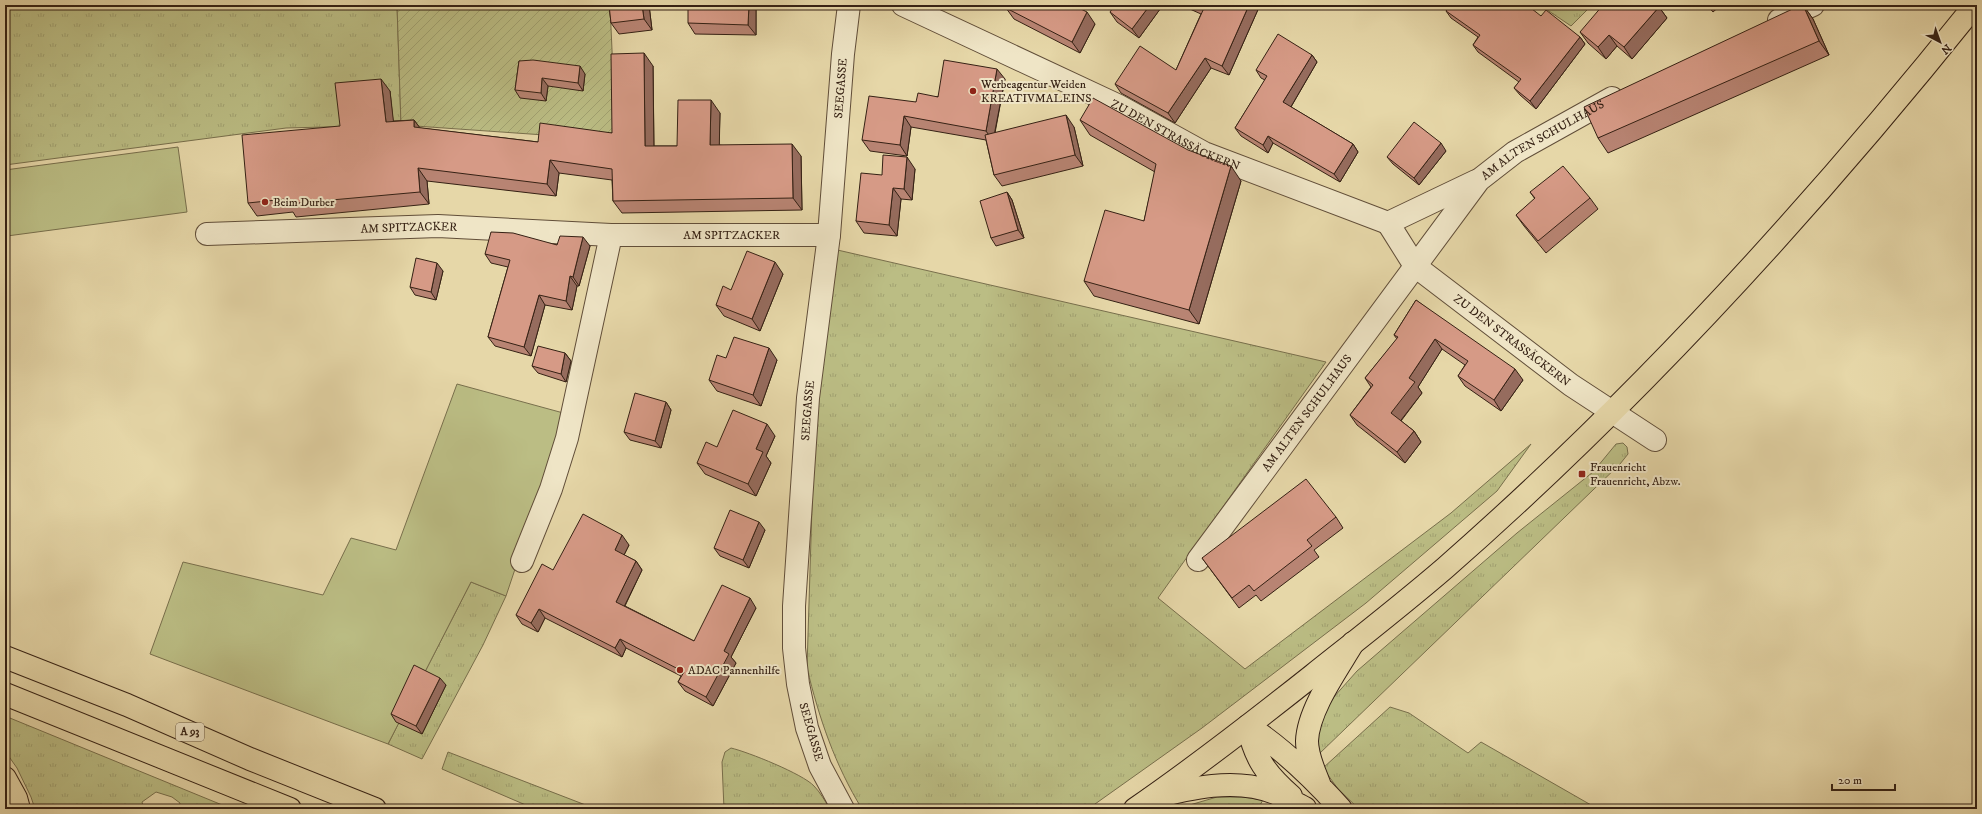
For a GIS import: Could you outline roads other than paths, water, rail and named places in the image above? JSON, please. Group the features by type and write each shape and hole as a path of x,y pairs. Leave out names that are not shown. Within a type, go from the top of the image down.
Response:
{"main road":[{"path":"1142,804 1248,726 1353,643 1454,560 1612,413 1720,300 1811,201 1872,132 1975,5"},
{"path":"1320,786 1309,758 1307,742 1309,730 1323,696 1353,643"},
{"name":"A 93","path":"5,657 127,705 250,759 375,809"},
{"path":"5,694 290,809"},
{"path":"1248,726 1268,739 1320,786 1341,809"},
{"path":"1248,726 1253,748 1261,764 1273,781 1305,809"},
{"path":"5,778 16,798 19,809"},
{"path":"1142,804 1202,787 1252,787 1274,793 1305,809"}],"street":[{"name":"SEEGASSE","path":"843,809 820,766 807,728 798,684 794,648 794,606 808,398 828,235 843,54 849,5"},
{"name":"ZU DEN STRASSÄCKERN","path":"902,5 943,14 1117,105 1204,153 1388,223"},
{"path":"1759,30 1813,5"},
{"name":"AM ALTEN SCHULHAUS","path":"1198,560 1479,180 1515,152 1604,102 1633,89"},
{"path":"1414,266 1388,223 1479,180"},
{"name":"AM SPITZACKER","path":"207,234 438,226 611,234 828,235"},
{"path":"522,561 551,489 567,438 611,234"},
{"name":"ZU DEN STRASSÄCKERN","path":"1414,266 1571,385 1655,440"}],"place":[{"name":"Werbeagentur Weiden KREATIVMALEINS","path":"973,91"},
{"name":"Beim Durber","path":"265,202"},
{"name":"Frauenricht Frauenricht, Abzw.","path":"1582,474"},
{"name":"ADAC Pannenhilfe","path":"680,670"}]}
